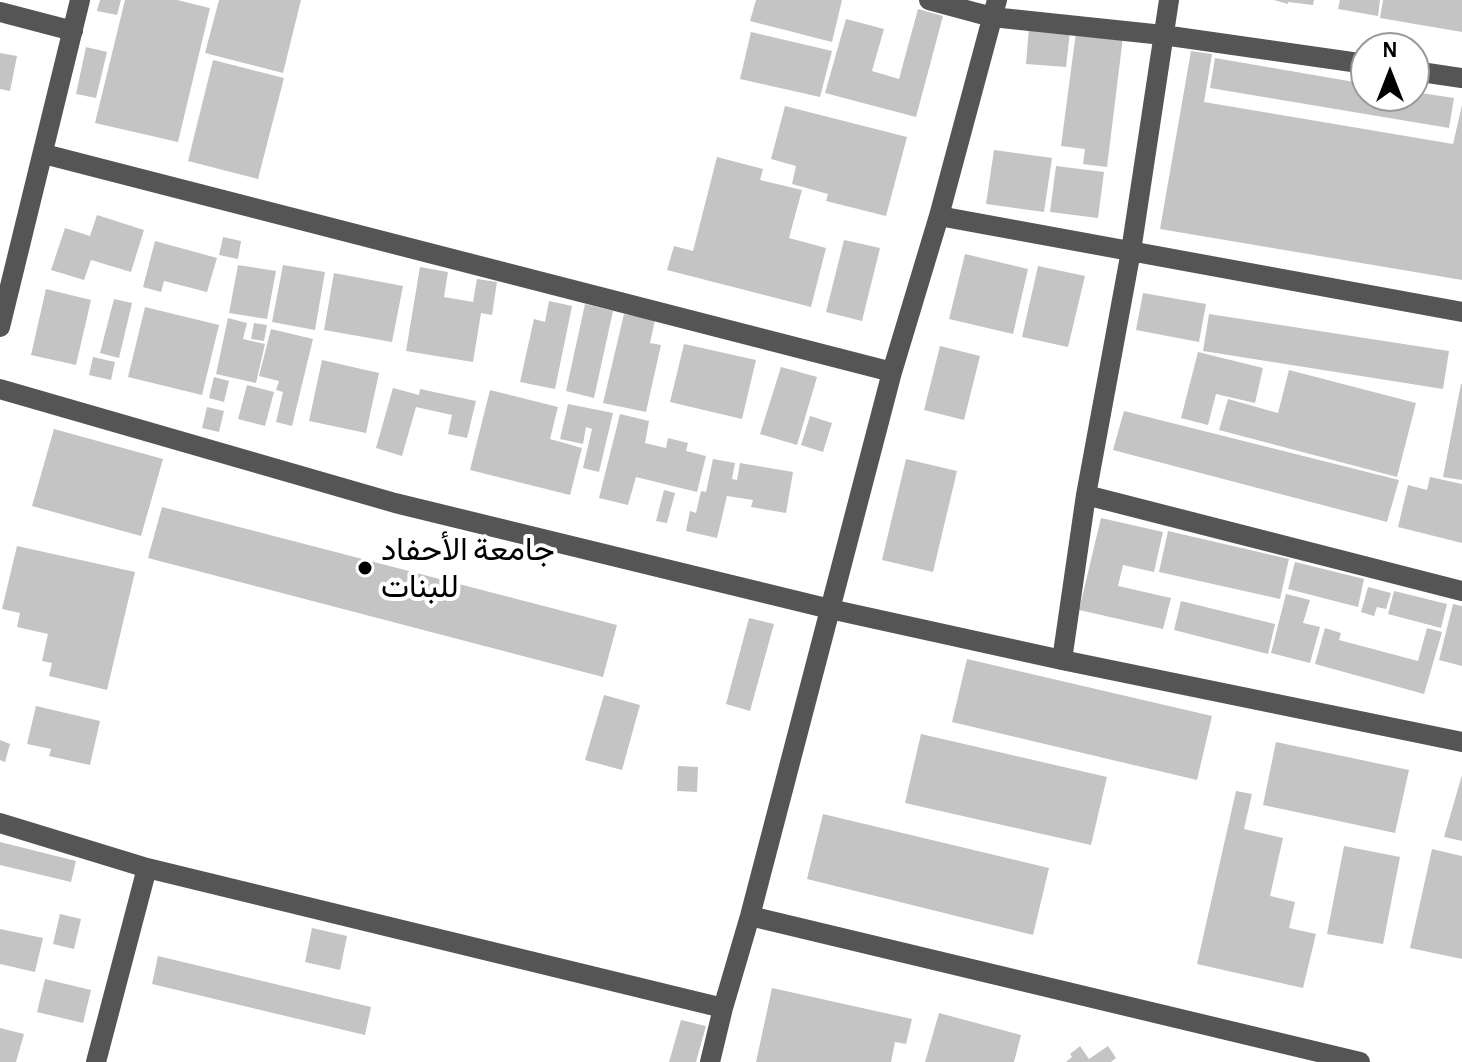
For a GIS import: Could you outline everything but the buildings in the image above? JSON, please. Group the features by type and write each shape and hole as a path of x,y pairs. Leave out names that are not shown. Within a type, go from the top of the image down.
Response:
{"street":[{"path":"0,327 7,262 44,154 80,0"},
{"path":"929,0 1350,62"},
{"path":"1062,660 1086,495 1131,251 1169,0"},
{"path":"710,1062 892,372 939,216 995,8"},
{"path":"0,12 73,31"},
{"path":"1430,73 1462,78"},
{"path":"44,154 892,372"},
{"path":"939,216 1462,312"},
{"path":"0,389 395,503 830,609 1462,742"},
{"path":"1086,495 1462,591"},
{"path":"0,823 147,868 723,1008"},
{"path":"96,1062 147,868"},
{"path":"750,916 1360,1062"}],"place":[{"name":"جامعة الأحفاد للبنات","path":"365,568"}]}
